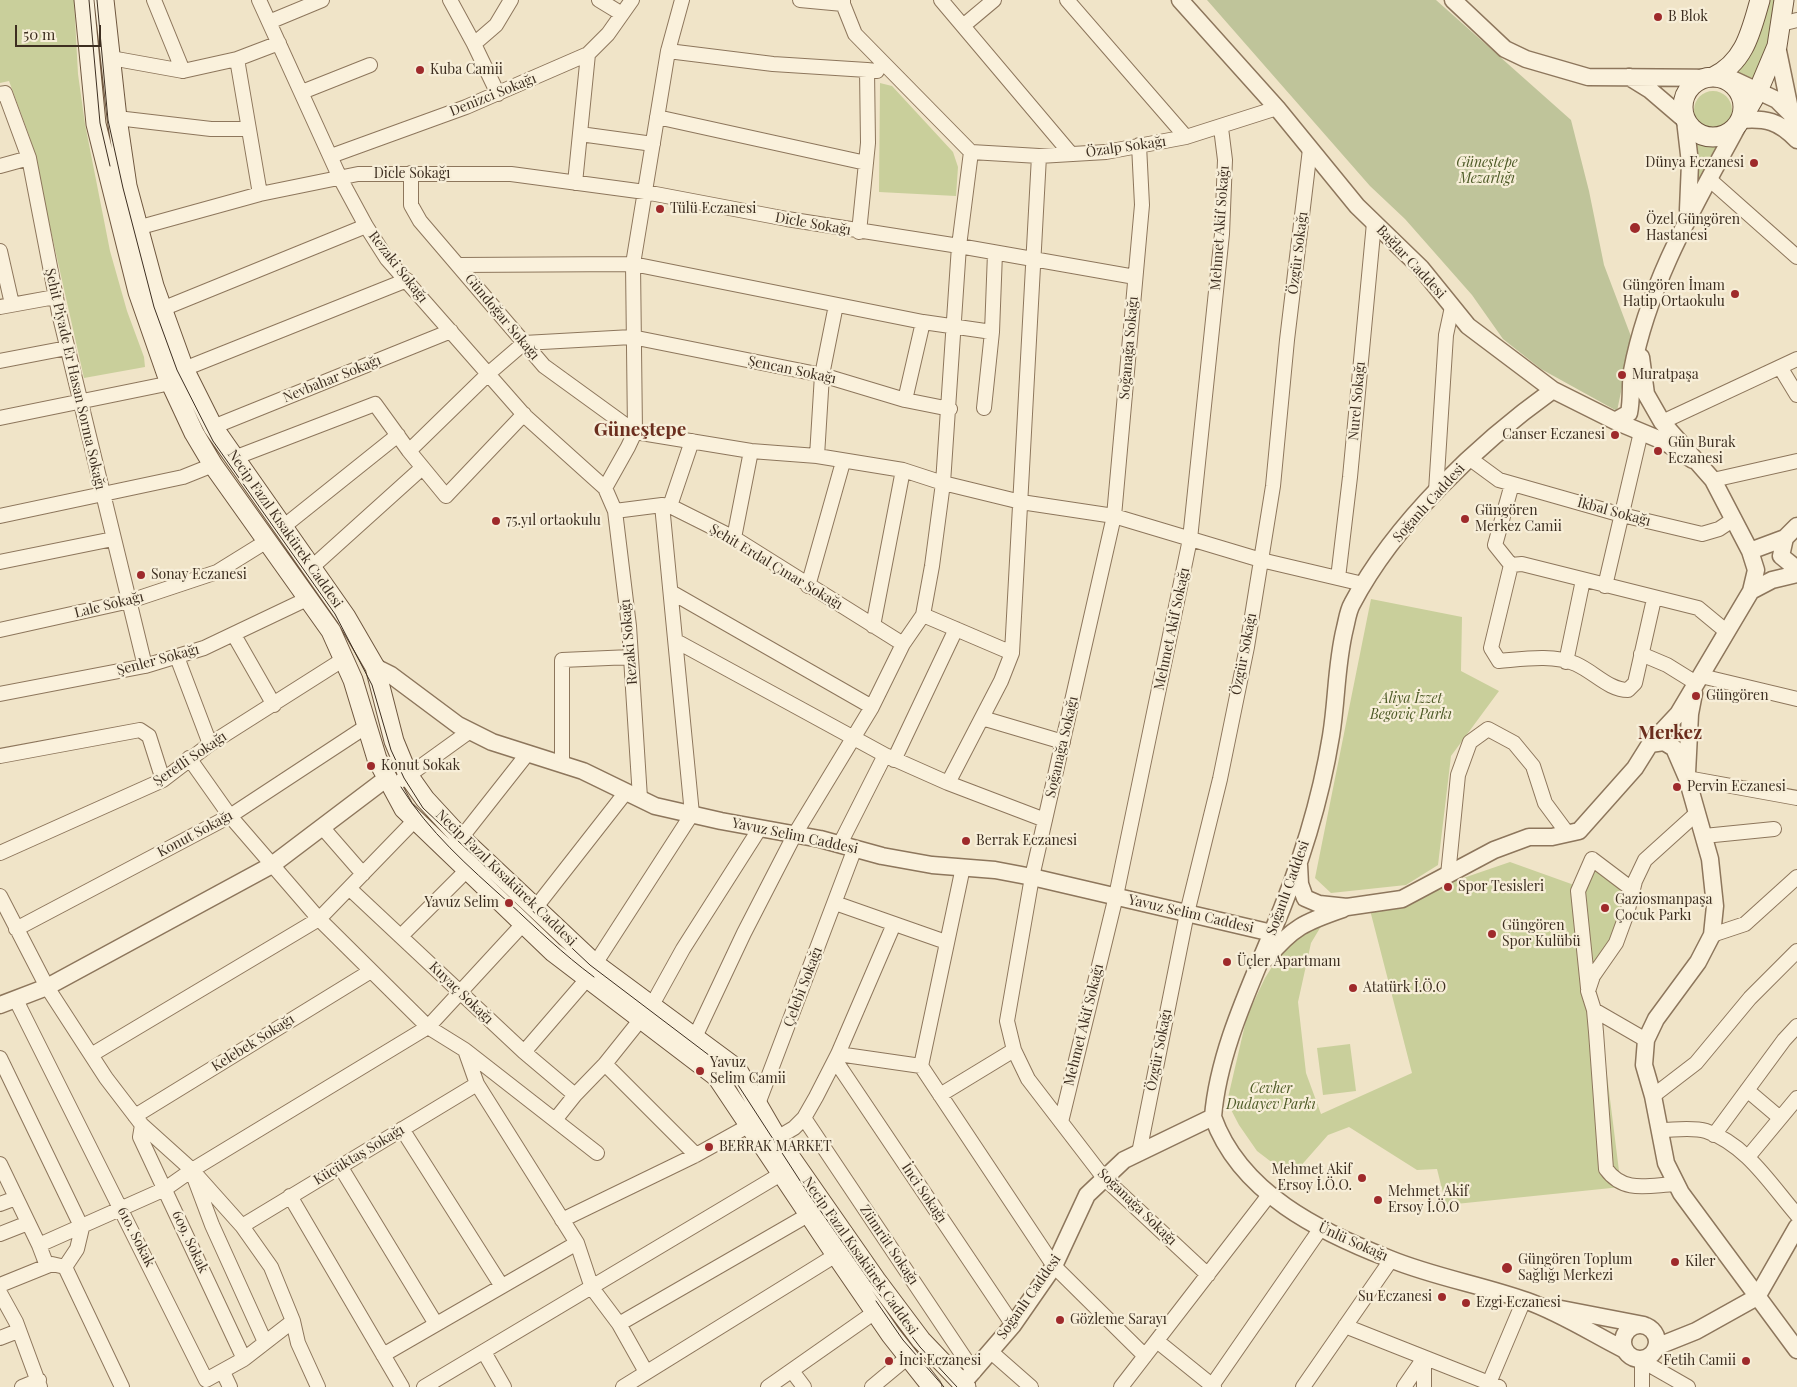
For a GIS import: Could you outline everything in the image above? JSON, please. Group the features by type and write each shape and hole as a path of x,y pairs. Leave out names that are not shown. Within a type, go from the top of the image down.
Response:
{"main road":[{"name":"Necip Fazıl Kısakürek Caddesi","path":"84,0 96,124 138,292 171,383 194,434 213,465 331,632 353,680 377,759 404,809 523,924 647,1012 717,1077 750,1124 808,1215 908,1357 932,1387"},
{"name":"Necip Fazıl Kısakürek Caddesi","path":"104,0 117,118 127,186 137,228 162,309 184,368 213,428 346,617 375,667 394,741 408,775 425,799 461,838 536,907 591,971"},
{"path":"1760,0 1750,34 1734,64 1714,77 1703,78 1694,83 1687,91 1682,110 1685,120 1698,135 1718,138 1727,134 1741,120 1758,91 1789,22 1784,0"},
{"path":"1714,77 1728,82 1740,92 1743,102 1741,120"},
{"name":"Necip Fazıl Kısakürek Caddesi","path":"647,1012 695,1038 737,1069 777,1138 920,1340 968,1381"}],"street":[{"path":"154,0 182,71"},
{"name":"Rezaki Sokağı","path":"259,0 340,178 366,226 388,258 524,414 605,488 615,511 631,658 633,795"},
{"path":"269,22 322,0"},
{"path":"450,0 498,94"},
{"path":"474,44 496,24 511,0"},
{"path":"598,0 622,14"},
{"name":"Denizci Sokağı","path":"331,156 498,94 588,54 608,34 632,0"},
{"path":"605,488 635,432 632,337 633,264 668,51 682,0"},
{"path":"695,1038 744,934 795,834 872,707 903,644 923,615 943,483 950,409 953,325 959,246 971,152 856,34 843,2 800,0"},
{"path":"940,0 1072,154"},
{"path":"962,26 994,0"},
{"path":"1067,0 1186,137"},
{"name":"Bağlar Caddesi","path":"1180,0 1277,108 1356,206 1421,268 1468,326 1527,370 1547,394"},
{"path":"1454,0 1505,49 1526,59 1588,77 1730,78 1777,100 1794,121"},
{"path":"111,58 182,71 237,59 279,43"},
{"path":"1777,46 1794,121"},
{"path":"668,51 773,64 892,72"},
{"path":"575,183 588,54"},
{"path":"237,59 260,194"},
{"path":"302,92 370,65"},
{"path":"859,232 866,163 867,70"},
{"path":"1629,76 1650,90 1685,120 1691,188 1688,212 1683,227"},
{"name":"Şehit Piyade Er Hasan Sorma Sokağı","path":"2,94 29,158 55,297 145,666"},
{"name":"Özalp Sokağı","path":"971,152 1039,156 1106,152 1186,137 1221,128 1277,108"},
{"path":"657,117 866,163"},
{"path":"117,118 211,129 248,129"},
{"path":"1615,421 1629,413 1632,397 1632,373 1669,254 1741,120 1766,120 1783,126 1797,140"},
{"name":"Mehmet Akif Sokağı","path":"1060,1122 1116,896 1190,539 1222,234 1225,160 1221,128"},
{"path":"580,134 652,144"},
{"name":"Soğanağa Sokağı","path":"1139,146 1142,205 1114,516 1044,820 1007,1021 1014,1050 1028,1078 1104,1178 1208,1275"},
{"name":"Özgür Sokağı","path":"1139,1153 1187,913 1220,779 1261,560 1273,486 1287,340 1310,149"},
{"path":"948,783 1001,681 1012,653 1022,502 1032,259 1039,156"},
{"path":"0,166 29,158"},
{"name":"Gündoğar Sokağı","path":"411,173 411,205 420,221 544,366 635,432"},
{"name":"Dicle Sokağı","path":"137,228 260,194 358,174 511,174 645,192 859,232 959,246 1135,277"},
{"path":"1709,179 1797,256"},
{"name":"Nurel Sokağı","path":"1338,578 1350,477 1374,223"},
{"path":"162,309 366,226"},
{"path":"0,252 6,305 55,297"},
{"path":"984,408 992,332 995,253"},
{"path":"458,264 633,264 923,322 992,332"},
{"path":"184,368 407,280"},
{"path":"817,456 822,375 836,305"},
{"path":"1436,491 1446,335 1452,307"},
{"path":"905,400 923,322"},
{"name":"Nevbahar Sokağı","path":"213,428 451,331"},
{"name":"Şencan Sokağı","path":"524,342 632,337 822,375 905,400 950,409"},
{"path":"1253,975 1286,935 1307,921 1347,907 1402,899 1494,850 1529,837 1552,837 1579,831 1635,768 1650,744 1678,714 1751,591 1756,570 1750,551 1714,480 1693,460 1662,422 1646,394 1641,340"},
{"path":"409,451 488,374 524,342"},
{"path":"0,361 67,348"},
{"path":"1662,422 1797,359"},
{"path":"1780,367 1797,395"},
{"path":"0,418 171,383"},
{"path":"1547,394 1664,441 1693,460"},
{"name":"Soğanlı Caddesi","path":"968,1381 990,1351 1013,1326 1054,1266 1087,1195 1124,1160 1213,1117 1216,1086 1253,975 1272,934 1299,860 1321,790 1328,753 1340,650 1350,606 1376,564 1436,491 1469,458 1547,394"},
{"path":"234,458 375,404 422,468 446,496 524,414"},
{"path":"635,432 751,451 817,456 843,462 903,470 943,483 1022,502 1114,516 1261,560 1363,584"},
{"path":"1605,586 1641,432"},
{"path":"283,527 398,435"},
{"path":"524,1052 591,971 692,814 671,592 666,506 692,441"},
{"path":"734,538 751,451"},
{"name":"İkbal Sokağı","path":"1469,458 1499,480 1622,515 1702,534 1719,529 1734,519"},
{"path":"1714,480 1797,461"},
{"path":"808,586 843,462"},
{"path":"0,516 102,496 183,477 213,465"},
{"path":"312,568 422,468"},
{"path":"873,626 903,470"},
{"path":"1511,565 1495,545 1512,484"},
{"path":"615,511 666,506"},
{"name":"Şehit Erdal Çınar Sokağı","path":"666,506 734,538 903,644"},
{"path":"1750,551 1785,538 1797,526"},
{"path":"1785,538 1782,556 1797,569"},
{"path":"0,562 113,539"},
{"name":"Lale Sokağı","path":"0,630 130,601 217,572 267,541"},
{"path":"1511,565 1522,564 1654,599 1698,608 1727,632"},
{"path":"1511,565 1491,648 1499,661 1540,658 1576,664 1619,690 1628,690 1635,682 1654,599"},
{"path":"1751,591 1772,580 1797,574"},
{"path":"1566,662 1583,580"},
{"path":"671,592 872,707"},
{"name":"Şenler Sokağı","path":"0,694 145,666 204,648 307,599"},
{"path":"923,615 1012,653"},
{"name":"Çelebi Sokağı","path":"750,1124 835,903 848,846 890,757 956,629"},
{"path":"234,635 274,705"},
{"path":"676,641 852,739 948,783 1044,820"},
{"path":"1641,654 1699,679 1797,699"},
{"path":"177,656 210,744"},
{"path":"562,764 562,660 631,658"},
{"name":"Şerefli Sokağı","path":"0,853 163,780 189,758 344,659"},
{"name":"Yavuz Selim Caddesi","path":"375,667 391,675 458,725 492,742 583,772 655,806 795,834 932,865 995,870 1032,877 1272,934"},
{"path":"1687,778 1690,714 1699,679"},
{"path":"982,718 1063,742"},
{"name":"Konut Sokağı","path":"16,929 230,816 367,726"},
{"path":"1448,874 1458,775 1470,742 1488,729 1514,743 1533,766 1545,803 1568,834"},
{"path":"0,756 140,730 149,736 163,780"},
{"path":"0,1005 47,987 272,865 322,827 390,782 408,775 470,731"},
{"path":"1650,744 1664,742 1674,748 1687,778 1710,859 1715,906 1712,935 1698,962 1656,1019 1646,1040 1644,1065 1653,1096 1666,1164 1676,1184 1797,1350"},
{"path":"461,838 528,753"},
{"path":"189,758 230,816 319,919 428,1027 465,1050 596,1153"},
{"path":"1687,778 1797,798"},
{"path":"536,907 633,795"},
{"path":"1588,992 1593,976 1616,943 1645,860 1697,814"},
{"path":"91,1055 319,919 415,820"},
{"path":"322,827 363,874"},
{"path":"555,1120 575,1095 605,1064 647,1012 683,949 760,828"},
{"path":"1704,836 1774,830"},
{"path":"1633,890 1592,859 1578,891 1588,992 1594,1010 1606,1169 1613,1180 1626,1186 1676,1184"},
{"path":"1299,860 1300,884 1305,898 1319,904 1347,907"},
{"path":"963,867 921,1066 1054,1266 1145,1356"},
{"path":"402,935 466,871"},
{"path":"1712,935 1745,924 1797,877"},
{"name":"Kuyaç Sokağı","path":"350,889 402,935 460,993 524,1052 575,1095"},
{"path":"0,896 47,987 91,1055 138,1120 192,1170 242,1226 271,1267 293,1321 298,1343 318,1387"},
{"path":"835,903 946,942"},
{"path":"39,1245 82,1228 165,1190 192,1170 428,1027 523,924"},
{"path":"777,1138 794,1128 804,1118 837,1057 894,924"},
{"path":"1653,1096 1696,1063 1750,998 1797,951"},
{"name":"Kelebek Sokağı","path":"138,1120 371,971"},
{"name":"610. Sokak","path":"16,1000 206,1380 244,1359 293,1321"},
{"path":"1594,1010 1646,1040"},
{"path":"1714,1135 1784,1040 1797,1026"},
{"path":"465,1050 477,1084 577,1243 592,1288 619,1324 643,1379"},
{"path":"940,1095 1014,1050"},
{"path":"837,1057 921,1066"},
{"name":"İnci Sokağı","path":"837,1057 1013,1326"},
{"path":"0,1058 6,1089 82,1228 77,1249 65,1266"},
{"path":"605,1064 696,1155"},
{"name":"Küçüktaş Sokağı","path":"242,1226 477,1084"},
{"path":"1747,1090 1780,1118"},
{"path":"1748,1157 1797,1098"},
{"name":"Ünlü Sokağı","path":"1213,1117 1220,1138 1260,1188 1305,1221 1390,1260 1530,1302"},
{"name":"Zümrüt Sokağı","path":"804,1118 968,1381"},
{"name":"609. Sokak","path":"138,1120 140,1137 244,1359"},
{"path":"562,1220 696,1155 750,1124"},
{"path":"402,1129 501,1285"},
{"path":"1660,1130 1705,1131 1725,1140 1748,1157 1797,1215"},
{"path":"0,1164 39,1245 47,1266"},
{"path":"340,1166 436,1324"},
{"path":"192,1170 212,1226 265,1342"},
{"path":"424,1387 781,1174"},
{"path":"1121,1387 1269,1195"},
{"path":"290,1196 402,1387"},
{"path":"0,1204 16,1198"},
{"path":"619,1324 808,1215"},
{"path":"0,1234 28,1223"},
{"path":"1530,1302 1651,1334 1696,1331 1757,1297 1797,1227"},
{"path":"1156,1341 1212,1386 1321,1228"},
{"path":"383,1355 501,1285 577,1243"},
{"path":"622,1387 643,1379 836,1255"},
{"path":"1303,1387 1390,1260"},
{"path":"0,1285 52,1264 65,1266"},
{"path":"65,1266 122,1387"},
{"path":"0,1292 39,1384 22,1387"},
{"path":"1345,1326 1494,1385 1530,1302"},
{"path":"1530,1302 1688,1387"},
{"path":"768,1387 876,1312"},
{"path":"1642,1387 1635,1357 1623,1340 1632,1326 1651,1334"},
{"path":"0,1338 18,1331"},
{"path":"1635,1357 1650,1356 1651,1334"},
{"path":"990,1351 1031,1387"},
{"path":"484,1352 504,1387"},
{"path":"872,1387 908,1357"},
{"path":"1404,1387 1424,1358"},
{"path":"1424,1358 1424,1387"},
{"path":"792,1371 804,1387"},
{"path":"223,1372 230,1387"}],"green space":[{"path":"0,0 74,0 78,74 85,124 110,251 127,311 144,357 145,367 84,378 30,138 9,81 0,83"},
{"name":"Güneştepe Mezarlığı","path":"1207,0 1436,0 1571,120 1589,191 1604,265 1632,339 1617,411 1541,369 1503,339 1472,295 1405,219 1370,186"},
{"path":"1768,0 1776,0 1770,40 1757,79 1737,74 1757,38"},
{"path":"880,83 892,86 953,152 958,167 956,196 879,192"},
{"path":"1713,91 1727,96 1732,110 1727,124 1713,129 1699,124 1694,110 1699,96"},
{"path":"1695,142 1724,143 1698,188"},
{"name":"Aliya İzzet Begoviç Parkı","path":"1371,599 1462,617 1461,671 1499,691 1451,756 1438,865 1406,885 1331,893 1315,878"},
{"name":"Cevher Dudayev Parkı","path":"1592,858 1639,885 1624,940 1596,987 1621,1187 1446,1205 1437,1169 1417,1170 1349,1127 1328,1135 1291,1177 1257,1151 1239,1125 1227,1102 1247,1016 1265,978 1282,951 1295,935 1326,918 1311,943 1298,1002 1306,1073 1321,1114 1412,1073 1370,910 1510,862 1577,886"},
{"path":"1350,1044 1356,1091 1323,1095 1317,1048"}],"tram line":[{"path":"89,0 100,123 110,166"},
{"path":"97,0 108,120 123,188 154,307 177,370 213,441 335,614 372,685 391,750 404,778 423,808 590,965 718,1062 738,1085 808,1193 871,1283 920,1347 957,1387"},
{"path":"401,787 424,819 464,862 550,941 594,977"},
{"path":"876,1301 903,1340 944,1387"}],"place":[{"name":"B Blok","path":"1658,17"},
{"name":"Kuba Camii","path":"420,70"},
{"name":"Dünya Eczanesi","path":"1754,163"},
{"name":"Tülü Eczanesi","path":"660,209"},
{"name":"Özel Güngören Hastanesi","path":"1635,228"},
{"name":"Güngören İmam Hatip Ortaokulu","path":"1735,294"},
{"name":"Muratpaşa","path":"1622,375"},
{"name":"Canser Eczanesi","path":"1615,435"},
{"name":"Gün Burak Eczanesi","path":"1658,451"},
{"name":"Güngören Merkez Camii","path":"1465,519"},
{"name":"75.yıl ortaokulu","path":"496,521"},
{"name":"Sonay Eczanesi","path":"141,575"},
{"name":"Güngören","path":"1696,696"},
{"name":"Konut Sokak","path":"371,766"},
{"name":"Pervin Eczanesi","path":"1677,787"},
{"name":"Berrak Eczanesi","path":"966,841"},
{"name":"Spor Tesisleri","path":"1448,887"},
{"name":"Yavuz Selim","path":"509,903"},
{"name":"Gaziosmanpaşa Çocuk Parkı","path":"1605,908"},
{"name":"Güngören Spor Kulübü","path":"1492,934"},
{"name":"Üçler Apartmanı","path":"1227,962"},
{"name":"Atatürk İ.Ö.O","path":"1353,988"},
{"name":"Yavuz Selim Camii","path":"700,1071"},
{"name":"BERRAK MARKET","path":"709,1147"},
{"name":"Mehmet Akif Ersoy İ.Ö.O.","path":"1362,1178"},
{"name":"Mehmet Akif Ersoy İ.Ö.O","path":"1378,1200"},
{"name":"Kiler","path":"1675,1262"},
{"name":"Güngören Toplum Sağlığı Merkezi","path":"1507,1268"},
{"name":"Su Eczanesi","path":"1442,1297"},
{"name":"Ezgi Eczanesi","path":"1466,1303"},
{"name":"Gözleme Sarayı","path":"1060,1320"},
{"name":"İnci Eczanesi","path":"889,1361"},
{"name":"Fetih Camii","path":"1746,1361"}],"district":[{"name":"Güneştepe","path":"640,430"},
{"name":"Merkez","path":"1670,733"}]}
